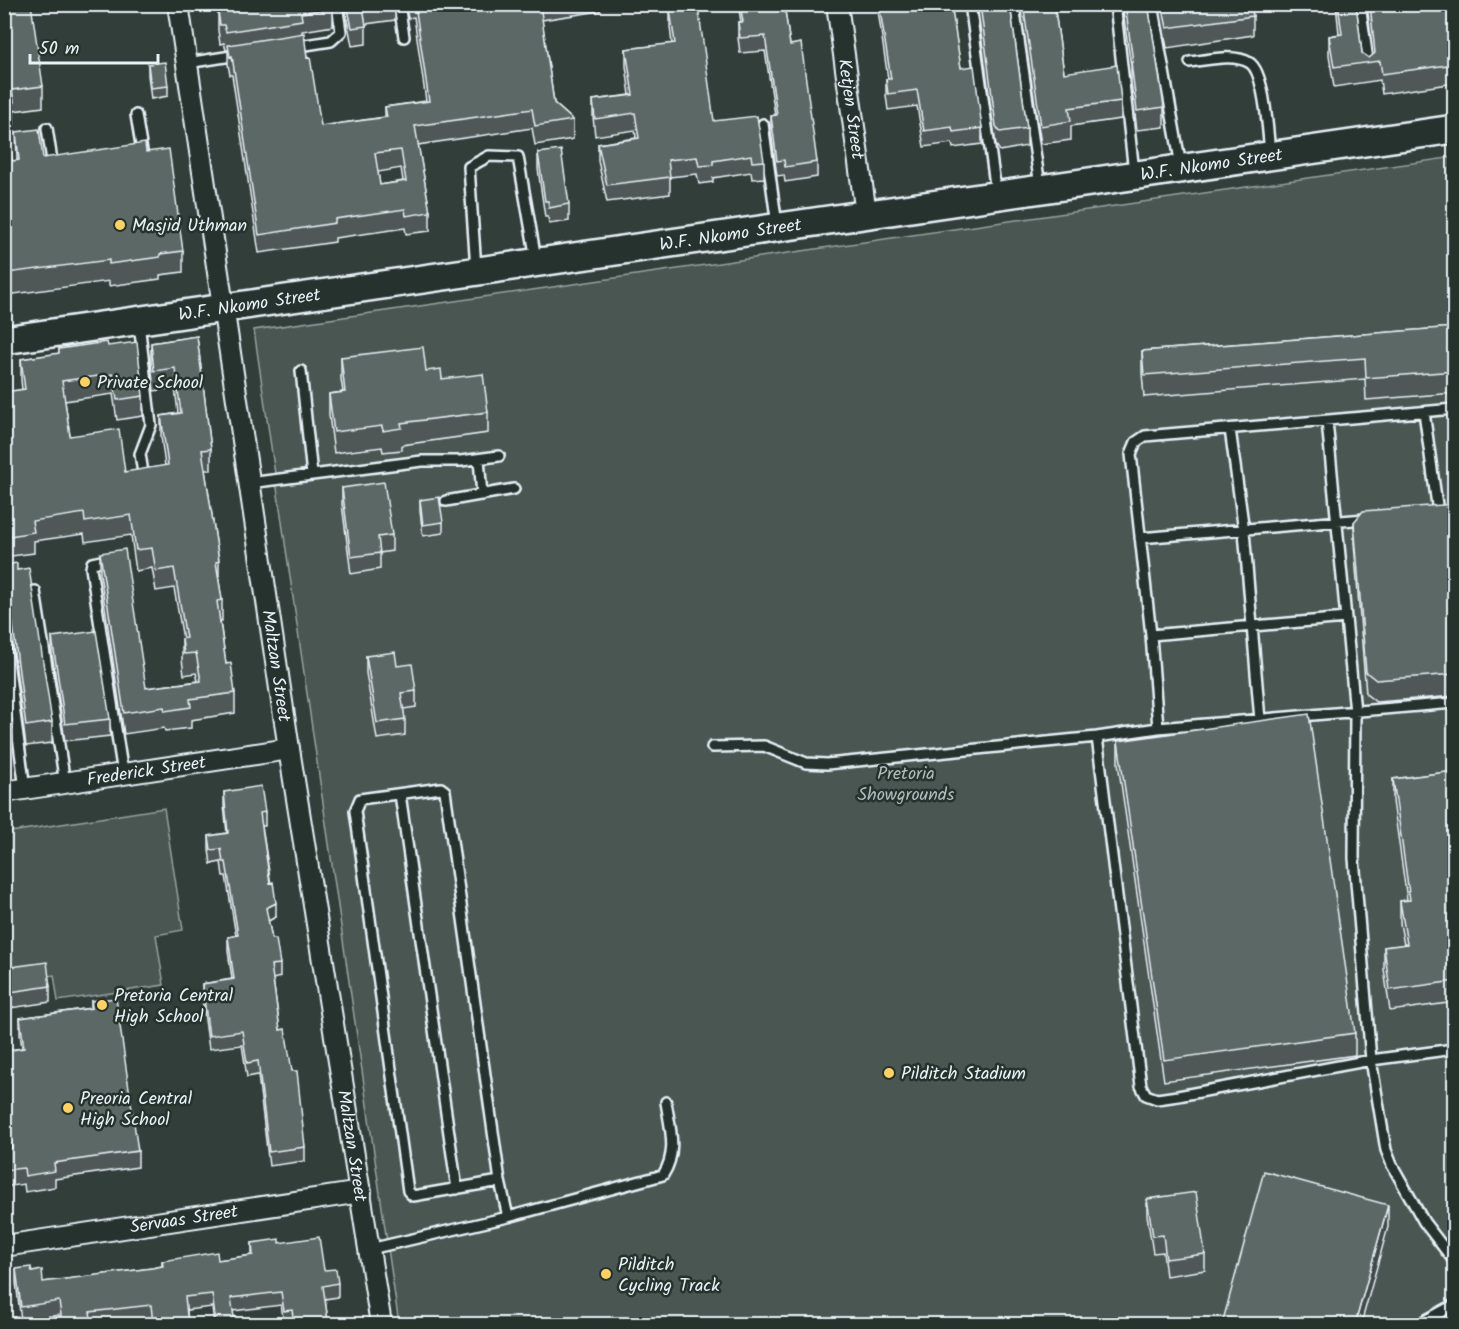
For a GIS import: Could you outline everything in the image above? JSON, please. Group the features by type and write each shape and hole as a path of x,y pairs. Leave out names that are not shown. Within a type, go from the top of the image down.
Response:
{"main road":[{"name":"W.F. Nkomo Street","path":"4,340 1455,129"}],"street":[{"name":"Maltzan Street","path":"178,4 289,750 381,1324"},
{"name":"Ketjen Street","path":"837,4 866,214"},
{"name":"Frederick Street","path":"4,792 289,750"},
{"name":"Servaas Street","path":"4,1246 361,1192"}],"lane":[{"path":"287,48 331,41 341,32 337,4"},
{"path":"399,4 404,37"},
{"path":"970,4 997,195"},
{"path":"1115,4 1135,175"},
{"path":"1152,4 1181,168"},
{"path":"1360,4 1370,71"},
{"path":"1014,6 1041,189"},
{"path":"187,63 254,53"},
{"path":"1190,62 1232,58 1249,63 1255,69 1261,87 1271,155"},
{"path":"136,115 142,151"},
{"path":"763,124 777,227"},
{"path":"47,128 54,170"},
{"path":"4,147 7,171"},
{"path":"477,271 468,176 469,167 489,156 518,157 537,262"},
{"path":"139,320 151,425 140,454 144,479"},
{"path":"301,371 312,475"},
{"path":"1158,728 1151,635 1131,454 1136,442 1145,436 1455,408"},
{"path":"1424,412 1442,512 1426,513"},
{"path":"1327,421 1355,712 1354,858 1371,1060 1386,1150 1392,1165 1424,1222 1455,1261"},
{"path":"1230,429 1244,531 1260,720"},
{"path":"249,483 422,461 499,456"},
{"path":"479,459 482,495"},
{"path":"446,501 514,489"},
{"path":"1140,538 1380,518"},
{"path":"117,558 92,563 92,568 123,774"},
{"path":"35,591 65,783"},
{"path":"1151,635 1346,618"},
{"path":"4,631 25,789"},
{"path":"712,747 764,746 807,763 827,764 1097,737 1158,728 1455,703"},
{"path":"1097,737 1142,1086 1146,1095 1156,1099 1178,1096 1371,1060 1455,1049"},
{"path":"500,1181 413,1196 408,1191 355,811 360,799 441,788 445,791 500,1181 508,1217"},
{"path":"400,794 457,1189"},
{"path":"370,1249 508,1217 663,1175 670,1164 673,1149 666,1102"},
{"path":"1419,1324 1455,1305"}],"green space":[{"name":"Pretoria Showgrounds","path":"1454,157 1454,1324 399,1324 254,330"},
{"path":"164,808 183,930 156,935 164,985 58,1001 54,975 13,981 5,928 4,833"}],"building":[{"path":"4,4 31,4 43,86 12,90 14,102 4,104"},
{"path":"225,4 333,4 333,8 301,13 302,20 226,32 224,25 220,25 218,11 226,10"},
{"path":"347,4 375,4 363,6 366,26 352,28"},
{"path":"415,4 540,4 554,103 573,120 535,126 532,109 415,126 430,212 406,216 405,209 335,219 335,223 259,235 232,56 230,57 228,45 304,33 321,126 387,117 385,107 429,101","holes":["401,150 406,181 380,185 375,153"]},
{"path":"740,4 784,4 790,45 801,43 817,162 785,167 784,160 777,161 771,116 777,115 765,36 740,38 738,22 743,22"},
{"path":"879,4 951,4 961,68 974,66 982,128 953,132 952,127 924,131 917,90 888,94 886,79 891,79"},
{"path":"980,4 1010,4 1027,128 1000,132 996,126"},
{"path":"1023,4 1054,4 1064,73 1117,65 1121,101 1069,108 1071,121 1041,126"},
{"path":"1125,4 1148,4 1164,107 1137,111"},
{"path":"1162,4 1251,4 1253,16 1167,28"},
{"path":"1338,4 1356,4 1362,53 1369,58 1375,53 1370,4 1448,4 1455,48 1455,64 1382,74 1380,61 1334,67 1329,36 1342,34"},
{"path":"698,6 714,121 757,116 764,161 752,162 751,155 713,161 713,165 699,166 697,157 668,160 670,177 607,185 598,144 639,138 635,113 595,119 593,100 633,95 626,49 675,43 670,10"},
{"path":"165,62 168,86 151,88 148,64"},
{"path":"39,129 43,158 145,143 146,152 169,149 183,251 160,254 160,257 109,264 109,260 7,273 4,253 4,162 19,160 16,132"},
{"path":"561,150 569,204 549,208 548,201 545,201 538,153"},
{"path":"1455,327 1455,371 1366,378 1365,358 1144,375 1142,351"},
{"path":"197,336 211,449 202,450 219,561 216,562 222,600 217,601 226,664 231,663 235,693 190,699 191,707 165,711 164,707 124,713 100,553 125,549 146,688 201,681 196,653 184,654 182,639 186,638 174,568 156,571 152,548 136,550 131,515 85,522 84,513 32,521 34,532 4,537 4,392 25,389 21,359 59,353 59,349 107,342 108,346 137,342 143,396 117,400 113,374 62,381 70,436 119,429 125,472 168,465 161,416 181,413 175,368 154,371 151,343"},
{"path":"423,347 426,371 441,369 442,379 483,374 488,412 401,423 402,428 383,431 382,426 334,432 329,394 345,392 341,357"},
{"path":"384,482 392,535 378,537 380,553 351,557 342,488"},
{"path":"439,497 443,522 423,525 420,500"},
{"path":"1455,504 1455,674 1376,680 1366,672 1354,522 1363,511"},
{"path":"17,563 17,570 29,568 52,722 26,726 11,610 4,605 4,565"},
{"path":"96,631 110,719 65,724 52,637"},
{"path":"395,652 397,666 412,664 416,691 401,693 405,719 377,723 366,656"},
{"path":"4,666 13,728 4,729"},
{"path":"1309,714 1355,1033 1164,1060 1118,741"},
{"path":"1455,771 1455,981 1390,990 1384,947 1407,944 1400,901 1410,900 1393,779"},
{"path":"261,786 265,812 260,813 270,883 273,882 276,903 266,908 272,939 276,939 280,964 271,965 280,1030 285,1029 292,1071 297,1071 305,1147 269,1152 258,1061 247,1063 242,1031 209,1036 202,984 234,979 228,937 238,935 226,862 223,862 221,849 211,850 209,836 228,833 224,792"},
{"path":"47,962 50,986 4,993 4,968"},
{"name":"Preoria Central High School","path":"116,998 138,1151 54,1163 55,1171 25,1176 24,1168 4,1170 4,1149 12,1148 4,1102 4,1051 24,1048 20,1018 92,1008 91,1001"},
{"path":"1264,1171 1388,1205 1355,1324 1222,1324"},
{"path":"1196,1192 1205,1254 1166,1259 1163,1235 1153,1236 1147,1199"},
{"path":"319,1237 324,1270 336,1269 338,1283 323,1286 328,1321 340,1319 340,1324 294,1324 292,1310 284,1311 281,1292 231,1298 235,1324 216,1324 212,1294 185,1297 188,1324 153,1324 151,1305 90,1312 91,1318 62,1322 59,1301 21,1307 16,1269 31,1267 32,1272 42,1270 43,1282 152,1268 163,1266 162,1261 217,1252 218,1260 253,1255 252,1243 279,1239 279,1243"}],"place":[{"name":"Masjid Uthman","path":"120,225"},
{"name":"Private School","path":"85,382"},
{"name":"Pretoria Central High School","path":"102,1005"},
{"name":"Pilditch Stadium","path":"889,1073"},
{"name":"Preoria Central High School","path":"68,1108"},
{"name":"Pilditch Cycling Track","path":"606,1274"}]}
